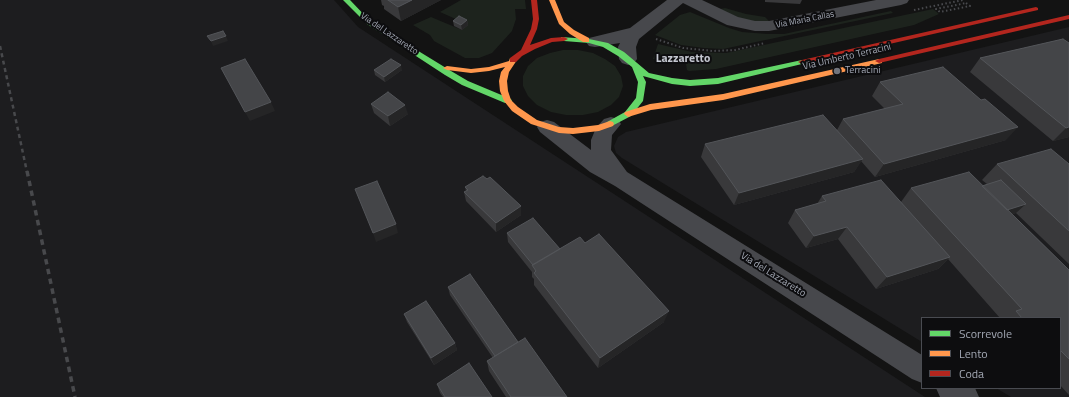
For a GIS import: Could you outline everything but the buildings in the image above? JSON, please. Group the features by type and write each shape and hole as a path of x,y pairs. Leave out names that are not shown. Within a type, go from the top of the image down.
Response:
{"main road":[{"name":"Via del Lazzaretto","path":"346,0 369,23 436,65 465,83 508,101"},
{"path":"524,51 534,29 536,19 534,0"},
{"path":"552,0 560,23 572,32 613,49 631,63 642,82 640,99 620,119 600,128 580,131 559,130 547,127 524,116 508,101 504,91 503,81 505,72 510,63 524,51 551,40 570,39 592,41"},
{"name":"Via Umberto Terracini","path":"631,63 647,75 672,81 718,81 1045,6"},
{"name":"Via Umberto Terracini","path":"620,119 650,107 723,97 1069,17"},
{"name":"Via del Lazzaretto","path":"436,65 455,70 471,71 489,69 510,63"}],"street":[{"path":"631,63 627,48 636,32 677,0"},
{"name":"Via Maria Callas","path":"689,0 733,21 755,26 769,26 901,0"},
{"path":"592,41 614,39 636,32"},
{"name":"Via del Lazzaretto","path":"620,119 603,133 601,150 603,156 623,180"},
{"name":"Via del Lazzaretto","path":"547,127 582,156 623,180 921,369"},
{"path":"952,389 965,397"}],"path":[{"path":"934,3 942,8 966,3 970,6 940,12 936,9 942,8"}],"shaded area":[{"path":"0,0 334,0 358,27 925,397 0,397"},
{"path":"461,0 525,0 526,9 515,9 516,19 512,31 492,53 479,58 465,58 434,41 430,35 413,25 431,17 462,30 467,24 440,12"},
{"path":"725,8 746,14 765,17 769,21 758,22 742,19 720,9"},
{"path":"933,9 939,14 914,25 716,69 689,71 687,70 686,64 653,59 658,44 692,52 726,53"},
{"path":"891,11 893,13 723,49 681,45 655,35 680,15 690,12 742,32 784,34"},
{"path":"1069,27 1069,397 1011,397 998,389 1061,389 1061,317 921,317 921,341 622,158 616,153 614,146 618,137 626,132"},
{"path":"563,50 578,50 593,53 615,66 621,76 623,86 619,97 611,105 598,112 583,115 566,115 551,112 537,105 528,96 523,86 523,76 528,66 537,58"}],"railway":[{"path":"0,46 27,172"},
{"path":"27,171 75,397"}],"traffic: fast":[{"path":"346,0 369,23 448,73 465,83 508,101"},
{"path":"564,39 589,41 605,45 621,54 635,66 642,82 640,99 628,114 610,124"},
{"path":"635,66 647,75 672,81 690,83 718,81 802,62"}],"traffic: slow":[{"path":"552,0 561,23 572,32 586,40"},
{"path":"513,60 505,72 503,81 504,91 508,101 515,109 534,122 559,130 573,131 599,128 610,124"},
{"path":"628,114 650,107 723,97 879,61"},
{"path":"447,68 471,71 489,69 510,63"}],"traffic: jam":[{"path":"524,51 534,29 536,19 534,0"},
{"path":"802,62 1036,9"},
{"path":"879,61 1069,17"},
{"path":"513,60 519,54 532,47 551,40 564,39"}],"place":[{"name":"Terracini","path":"837,71"}],"district":[{"name":"Lazzaretto","path":"683,59"}]}
